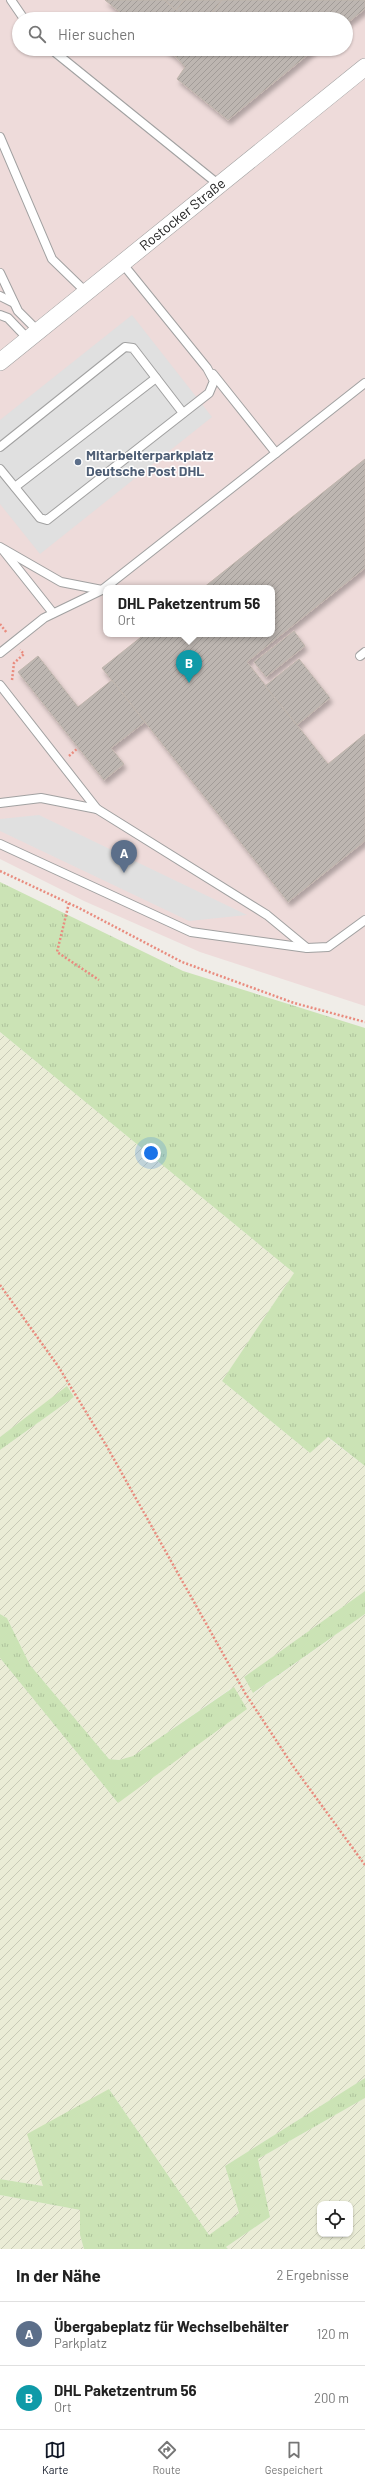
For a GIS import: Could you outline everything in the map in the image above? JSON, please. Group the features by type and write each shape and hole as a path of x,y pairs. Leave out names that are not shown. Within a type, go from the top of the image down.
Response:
{"street":[{"name":"Rostocker Straße","path":"0,362 218,184 365,67"}],"lane":[{"path":"11,0 19,12"},
{"path":"60,56 218,184"},
{"path":"0,137 52,259 86,292"},
{"path":"122,263 276,453"},
{"path":"0,273 18,311 33,335"},
{"path":"0,296 14,303"},
{"path":"0,315 8,318 33,335"},
{"path":"0,447 126,347 133,348 183,413"},
{"path":"0,469 40,518 47,520 209,393 214,381 207,368"},
{"path":"15,487 156,378"},
{"path":"108,585 365,383"},
{"path":"0,546 61,582 102,590"},
{"path":"0,546 53,613"},
{"path":"0,653 53,613 102,590"},
{"path":"0,685 97,809 267,916 307,948"},
{"path":"0,803 41,798 97,809"},
{"path":"0,844 191,932 307,948 328,947 365,920"}],"path":[{"path":"0,624 24,654 14,663 11,677 14,683"},
{"path":"63,750 68,756 78,748"},
{"path":"0,871 69,903 182,962 294,1003 365,1022"},
{"path":"69,903 57,952 99,980"},
{"path":"0,1285 58,1366 106,1444 245,1693 298,1772 365,1865"}],"shaded area":[{"path":"0,0 365,0 365,1006 200,952 84,901 0,859"},
{"name":"Mitarbeiterparkplatz Deutsche Post DHL","path":"132,315 212,417 40,554 0,504 0,420"},
{"path":"39,815 247,915 189,921 0,831 0,819"}],"green space":[{"path":"0,882 183,971 365,1028 365,1466 328,1437 310,1453 222,1381 294,1273 0,1032"},
{"path":"0,1032 294,1273 222,1381 310,1453 327,1437 365,1466 365,1591 244,1677 254,1693 365,1614 365,2078 225,2166 239,2213 209,2235 109,2089 43,2186 0,2179 0,1658 118,1803 233,1687 133,1756 119,1760 109,1759 30,1665 7,1618 0,1614 0,1450 74,1397 67,1387 0,1437"},
{"path":"67,1386 74,1397 0,1450 0,1437"},
{"path":"365,1591 365,1614 253,1693 244,1677"},
{"path":"0,1614 7,1618 30,1665 109,1759 119,1760 133,1756 234,1687 247,1709 118,1803 0,1658"},
{"path":"365,2078 365,2098 258,2159 270,2217 226,2247 228,2249 84,2249 80,2235 80,2210 0,2195 0,2179 43,2186 27,2134 109,2089 209,2235 239,2213 225,2166"},
{"path":"365,2098 365,2249 228,2249 226,2247 270,2217 258,2159"},
{"path":"0,2195 80,2210 80,2235 84,2249 0,2249"}],"building":[{"path":"105,0 164,0 176,10 184,0 222,0 213,12 120,12"},
{"path":"164,0 184,0 176,10"},
{"path":"222,0 365,0 365,9 353,18 353,12 213,12"},
{"path":"306,56 228,120 177,79 185,67 176,57"},
{"path":"365,459 365,568 247,662 328,764 365,734 365,841 288,902 102,668 141,637 275,637 275,585 207,585"},
{"path":"294,631 305,646 266,677 254,662"},
{"path":"38,656 78,707 112,680 145,722 111,748 124,764 104,780 18,672"},
{"path":"299,659 330,698 297,725 265,686"}],"place":[{"name":"Mitarbeiterparkplatz Deutsche Post DHL","path":"78,462"},
{"name":"DHL Paketzentrum 56","path":"189,683"},
{"name":"Übergabeplatz für Wechselbehälter","path":"124,873"}]}
